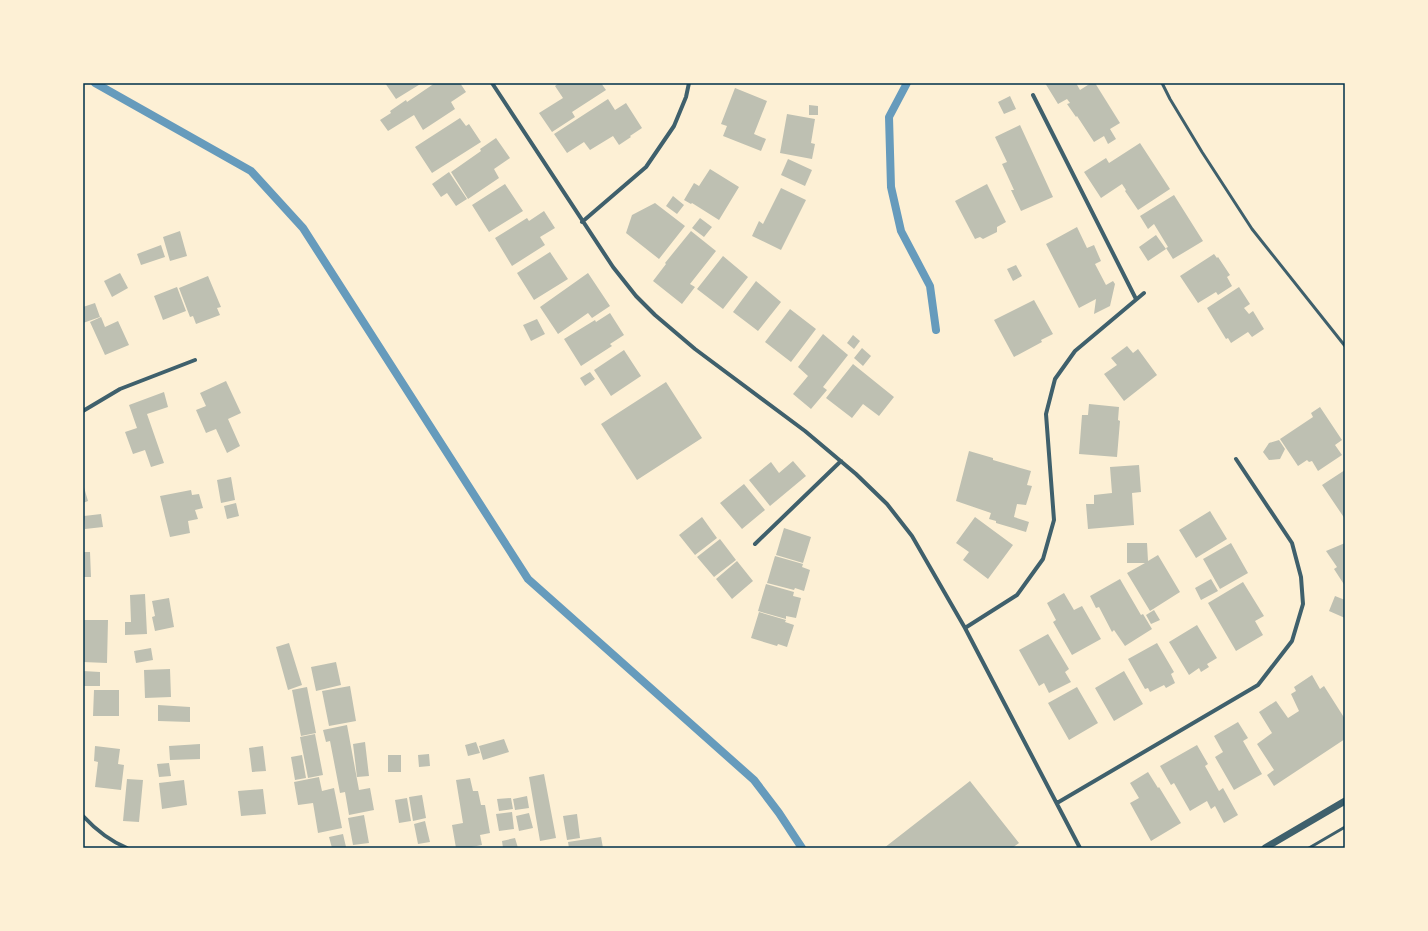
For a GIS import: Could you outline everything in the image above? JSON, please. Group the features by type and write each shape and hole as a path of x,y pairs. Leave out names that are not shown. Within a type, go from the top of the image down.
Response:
{"street":[{"path":"492,83 582,222 613,267 636,296 655,315 695,349 805,431 856,474 887,504 912,536 966,628 1080,848"},
{"path":"582,222 646,167 674,126 686,97 689,83"},
{"path":"1033,95 1136,299"},
{"path":"966,628 1017,596 1043,559 1054,520 1046,414 1055,379 1075,351 1144,292"},
{"path":"83,411 120,389 195,360"},
{"path":"1057,803 1258,685 1292,641 1303,604 1301,577 1292,543 1236,459"},
{"path":"755,544 841,462"},
{"path":"1265,848 1345,801"},
{"path":"83,816 94,828 115,844 127,848"}],"lane":[{"path":"1162,83 1198,146 1252,229 1345,346"},
{"path":"1308,848 1345,827"}],"building":[{"path":"385,83 422,83 396,99"},
{"path":"435,83 460,83 466,92 451,102 455,109 423,130 414,115 388,131 380,120 406,100 407,102"},
{"path":"559,83 601,83 606,90 572,112 575,117 552,132 539,113 563,98 555,86"},
{"path":"1045,83 1076,83 1080,90 1091,83 1095,83 1120,123 1110,129 1116,139 1108,144 1104,136 1094,142 1077,116 1076,117 1067,104 1070,103 1067,99 1058,104"},
{"path":"735,88 767,101 754,134 766,139 761,151 723,136 727,126 721,124"},
{"path":"1010,96 1016,109 1004,114 998,102"},
{"path":"608,99 615,110 626,103 642,128 619,145 613,136 590,150 584,142 567,153 554,134"},
{"path":"809,105 818,106 818,115 809,115"},
{"path":"787,114 815,119 811,143 815,144 812,159 780,153"},
{"path":"460,118 466,126 469,124 481,142 432,173 415,147"},
{"path":"1020,125 1053,197 1021,211 1011,190 1014,190 1002,164 1007,162 995,137"},
{"path":"496,138 510,158 494,169 499,178 468,199 451,172 481,151 480,149"},
{"path":"1140,143 1170,189 1138,210 1122,184 1101,198 1084,172 1106,158 1109,163"},
{"path":"788,159 812,170 805,186 781,175"},
{"path":"710,169 739,187 719,220 692,203 691,204 684,200 694,183 699,186"},
{"path":"449,172 467,199 456,206 447,193 441,197 432,184"},
{"path":"505,184 523,211 489,232 472,205"},
{"path":"987,184 1006,222 997,227 997,232 983,239 980,237 975,239 955,201"},
{"path":"781,188 806,200 781,250 752,236 759,221 763,224"},
{"path":"1174,195 1203,241 1173,259 1166,248 1168,247 1154,224 1148,229 1140,216"},
{"path":"673,196 684,205 677,214 666,206"},
{"path":"655,203 685,226 659,259 626,233 632,215"},
{"path":"544,211 555,228 540,237 545,245 512,266 495,238 527,218 529,221"},
{"path":"700,218 712,227 704,237 692,228"},
{"path":"1077,227 1087,248 1094,245 1101,261 1095,264 1106,285 1113,281 1115,284 1110,306 1094,314 1096,299 1079,308 1046,244"},
{"path":"180,231 187,256 170,261 163,237"},
{"path":"691,231 716,251 690,284 695,287 682,304 653,281 666,264 665,263"},
{"path":"1156,235 1166,249 1148,261 1139,247"},
{"path":"161,245 165,257 141,265 137,254"},
{"path":"550,252 568,279 534,300 517,273"},
{"path":"1214,254 1217,258 1218,257 1230,275 1227,277 1232,286 1218,295 1216,292 1198,303 1180,276"},
{"path":"723,256 748,277 723,309 697,289"},
{"path":"1016,265 1022,276 1013,281 1007,269"},
{"path":"120,273 128,288 112,297 104,281"},
{"path":"588,273 610,306 592,318 588,313 558,334 540,307"},
{"path":"208,276 221,307 217,308 220,315 196,324 193,316 190,317 179,288"},
{"path":"756,281 781,302 758,331 733,312"},
{"path":"177,287 186,311 163,320 154,296"},
{"path":"1239,287 1250,304 1244,308 1249,314 1253,311 1264,329 1252,337 1248,332 1231,343 1228,338 1226,339 1207,308"},
{"path":"1034,300 1053,334 1041,340 1042,342 1014,357 994,320"},
{"path":"95,303 100,317 83,323 83,307"},
{"path":"790,309 816,329 791,362 765,342"},
{"path":"610,313 624,335 610,344 612,346 581,366 564,339 595,320 596,322"},
{"path":"101,317 105,327 118,321 129,345 105,355 90,322"},
{"path":"537,319 545,334 531,341 523,325"},
{"path":"823,334 848,355 823,387 827,390 811,409 793,394 808,376 798,367"},
{"path":"853,335 860,341 854,349 847,343"},
{"path":"1127,346 1133,353 1138,349 1157,375 1124,401 1104,374 1117,365 1111,358"},
{"path":"862,348 871,356 863,366 854,358"},
{"path":"624,350 641,376 611,396 594,370"},
{"path":"853,364 894,397 879,416 863,404 852,418 826,398"},
{"path":"590,372 595,379 585,386 580,378"},
{"path":"226,381 241,413 228,419 240,446 227,453 216,429 206,433 196,410 206,406 200,393"},
{"path":"666,382 702,438 637,480 601,424"},
{"path":"164,392 168,407 147,414 164,463 151,467 145,450 133,454 125,432 137,428 129,405"},
{"path":"1089,404 1119,407 1118,420 1120,421 1117,457 1079,454 1082,415 1088,415"},
{"path":"1320,407 1342,440 1335,445 1342,455 1318,471 1312,461 1309,462 1307,460 1298,466 1280,439 1313,417 1311,413"},
{"path":"1279,440 1285,449 1280,459 1269,460 1263,452 1269,443"},
{"path":"969,451 1031,471 1027,485 1032,486 1026,505 1017,504 1014,517 1029,522 1026,532 996,523 996,521 989,519 991,513 956,501"},
{"path":"793,461 806,476 770,506 749,480 771,462 779,473"},
{"path":"1139,465 1141,492 1132,493 1134,525 1088,529 1086,504 1094,504 1094,495 1112,493 1110,467"},
{"path":"1345,470 1345,519 1322,485"},
{"path":"231,477 235,500 221,503 217,480"},
{"path":"83,484 88,501 83,503"},
{"path":"744,484 765,510 742,529 720,503"},
{"path":"191,490 192,495 199,494 203,508 195,510 198,519 188,521 190,533 170,537 160,496"},
{"path":"236,503 239,516 227,519 224,506"},
{"path":"1210,511 1227,539 1196,558 1179,530"},
{"path":"101,514 103,527 85,529 84,516"},
{"path":"702,517 717,538 695,555 679,535"},
{"path":"975,517 1013,545 988,579 963,560 969,552 956,543"},
{"path":"784,528 811,537 803,563 776,555"},
{"path":"720,539 736,560 714,577 697,557"},
{"path":"1127,543 1147,543 1148,561 1158,555 1180,592 1150,611 1127,573 1145,563 1127,563"},
{"path":"1231,543 1248,573 1220,589 1203,559"},
{"path":"1345,543 1345,586 1334,569 1337,567 1326,551"},
{"path":"83,552 90,552 91,577 83,577"},
{"path":"775,556 803,564 802,567 810,570 804,591 767,583"},
{"path":"737,561 753,581 732,599 716,579"},
{"path":"1120,579 1141,615 1143,614 1152,629 1125,646 1114,630 1112,632 1099,607 1096,608 1090,596"},
{"path":"1211,579 1218,591 1201,600 1195,588"},
{"path":"1243,582 1264,616 1255,621 1263,635 1236,651 1208,603"},
{"path":"766,584 794,592 793,596 801,598 796,618 786,616 786,619 758,611"},
{"path":"1064,593 1074,610 1082,606 1101,639 1072,655 1053,622 1056,620 1047,603"},
{"path":"145,594 147,634 125,635 125,622 131,622 130,595"},
{"path":"1335,596 1345,600 1345,618 1329,611"},
{"path":"169,598 174,627 155,631 152,617 155,616 152,601"},
{"path":"1154,610 1160,620 1151,624 1146,615"},
{"path":"759,612 786,620 785,622 794,625 787,647 778,644 777,646 751,638"},
{"path":"83,620 108,620 107,663 83,662"},
{"path":"1197,625 1217,658 1207,664 1209,667 1201,672 1199,668 1189,675 1169,642"},
{"path":"1048,634 1069,669 1065,672 1071,682 1049,693 1044,683 1039,686 1019,650"},
{"path":"289,643 302,685 288,690 276,647"},
{"path":"1157,643 1174,672 1171,674 1175,683 1166,688 1164,685 1150,692 1148,688 1145,689 1128,659"},
{"path":"151,648 153,660 136,663 134,651"},
{"path":"336,662 341,685 316,691 311,667"},
{"path":"170,669 171,697 145,698 144,670"},
{"path":"83,671 100,672 100,686 83,686"},
{"path":"1124,671 1143,704 1114,721 1095,688"},
{"path":"1312,675 1320,689 1324,686 1345,719 1345,739 1274,786 1267,775 1274,770 1257,744 1272,733 1259,712 1276,701 1288,718 1299,711 1291,694 1296,691 1294,687"},
{"path":"350,686 356,721 329,726 322,691"},
{"path":"307,687 316,733 301,736 292,690"},
{"path":"1077,687 1098,723 1069,740 1048,703"},
{"path":"94,690 119,690 119,716 93,716"},
{"path":"158,705 190,707 190,722 158,721"},
{"path":"1238,722 1248,738 1243,741 1262,774 1234,790 1215,757 1223,752 1214,736"},
{"path":"347,725 359,790 370,788 374,810 349,815 345,792 340,793 330,741 326,742 323,730"},
{"path":"315,734 323,775 308,778 300,737"},
{"path":"504,739 509,752 483,760 479,746"},
{"path":"365,742 369,776 357,777 353,744"},
{"path":"476,742 480,753 468,756 465,745"},
{"path":"200,744 200,759 170,760 169,746"},
{"path":"1197,745 1208,764 1205,766 1219,791 1223,788 1238,815 1224,823 1215,806 1211,809 1207,801 1190,811 1174,783 1171,785 1160,766"},
{"path":"95,746 120,749 118,764 124,765 121,790 95,787 98,762 94,761"},
{"path":"263,746 266,771 252,772 249,748"},
{"path":"429,754 430,766 419,767 418,755"},
{"path":"302,755 306,778 295,780 291,757"},
{"path":"388,755 401,755 401,772 388,772"},
{"path":"169,763 171,776 159,777 157,764"},
{"path":"1148,772 1181,823 1151,841 1130,803 1139,798 1130,783"},
{"path":"544,774 556,838 540,841 529,777"},
{"path":"319,777 322,791 334,788 342,828 318,833 313,803 298,805 294,782"},
{"path":"470,778 473,791 478,791 481,805 485,805 490,833 480,835 482,845 456,848 452,825 463,823 456,780"},
{"path":"127,779 143,780 139,822 123,821"},
{"path":"184,780 187,805 162,809 159,783"},
{"path":"970,781 1019,843 1012,848 884,848"},
{"path":"263,789 266,814 241,816 238,791"},
{"path":"422,795 426,818 413,821 409,797"},
{"path":"527,796 529,808 515,810 513,799"},
{"path":"407,798 411,821 399,823 395,800"},
{"path":"511,798 513,809 499,811 497,799"},
{"path":"512,812 514,829 499,831 496,814"},
{"path":"529,813 533,828 519,831 516,816"},
{"path":"577,814 580,838 567,840 563,816"},
{"path":"364,815 369,843 353,845 348,818"},
{"path":"425,821 430,842 418,844 414,824"},
{"path":"343,834 346,847 332,848 329,837"},
{"path":"601,837 603,848 569,848 568,842"},
{"path":"515,838 518,848 503,848 502,841"}],"waterway":[{"path":"95,83 251,171 303,228 528,579 754,780 779,813 802,848"},
{"path":"907,83 889,117 891,187 901,231 930,286 936,330"}]}
